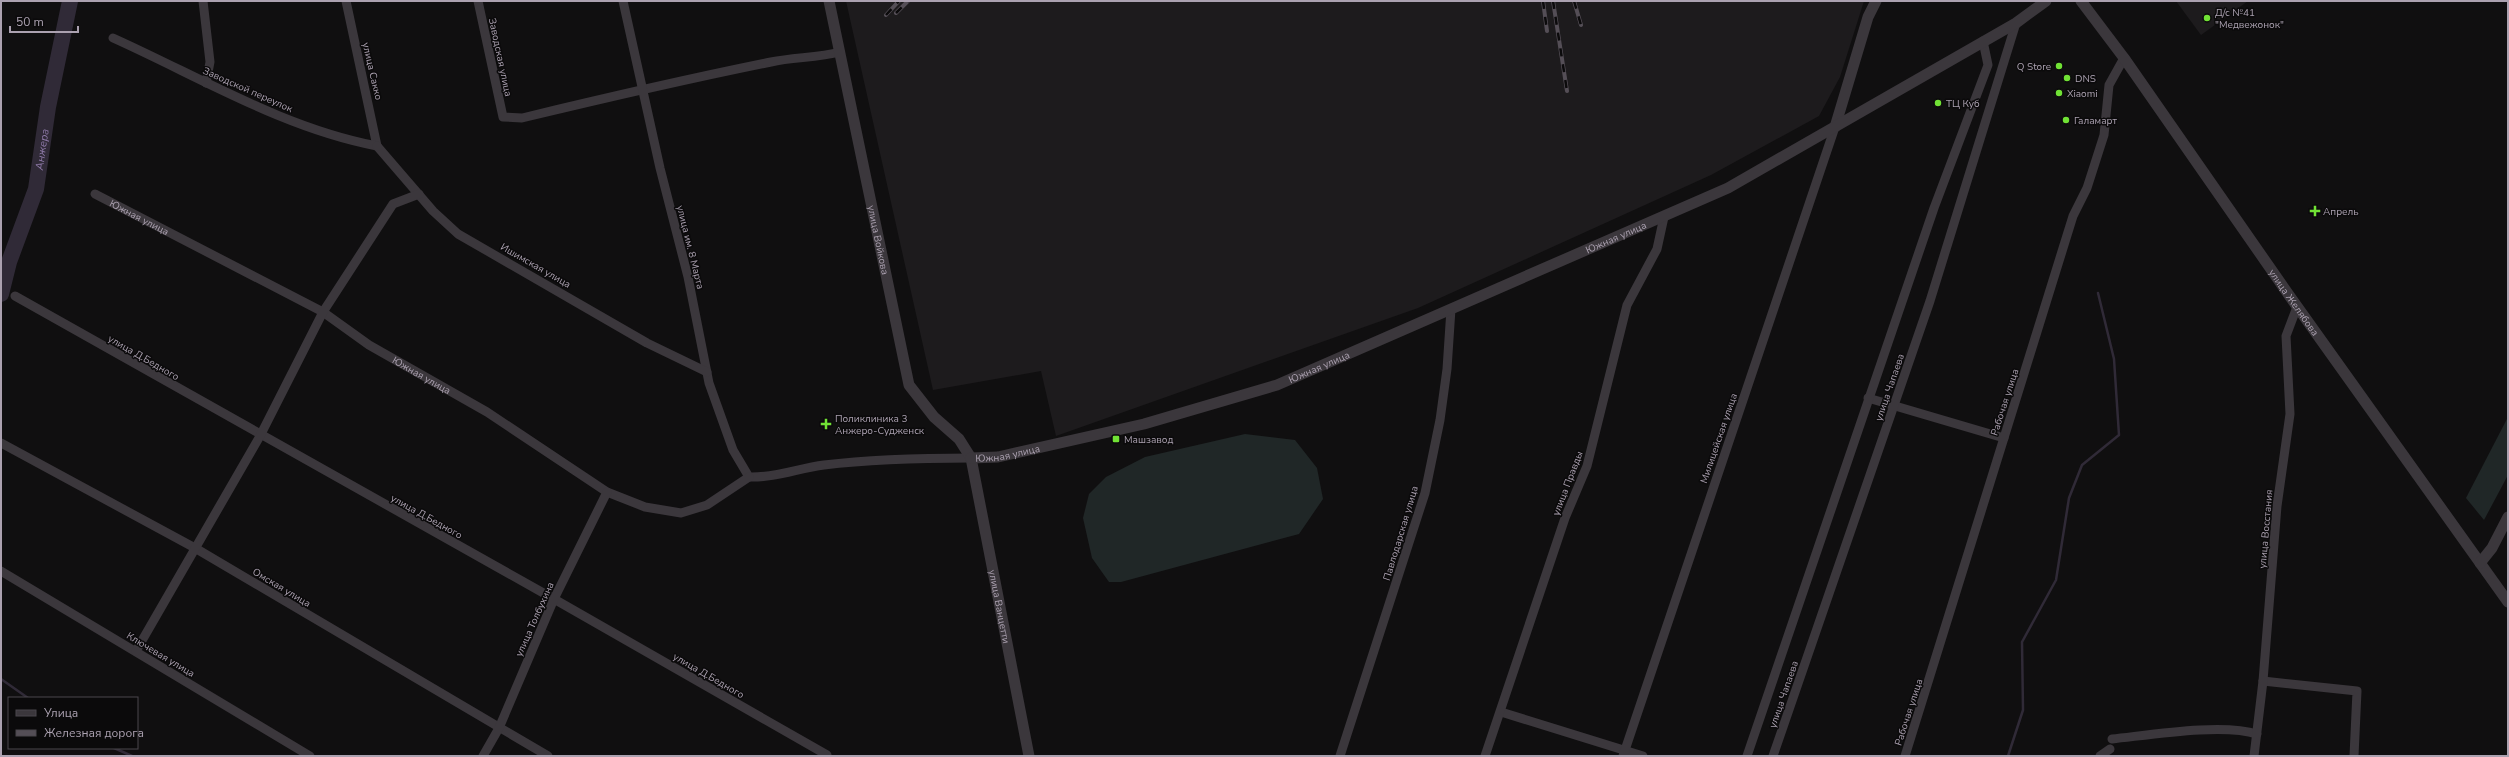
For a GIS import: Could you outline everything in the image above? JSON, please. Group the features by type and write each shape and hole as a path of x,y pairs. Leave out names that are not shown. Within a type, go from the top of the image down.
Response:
{"street":[{"path":"203,1 210,62 206,82"},
{"name":"улица Сакко","path":"346,1 377,146"},
{"name":"Заводская улица","path":"478,1 503,117 522,118 643,90"},
{"name":"улица им. 8 Марта","path":"623,1 688,277 707,372 733,450 749,477"},
{"name":"улица Войкова","path":"829,1 909,385 934,416 959,439 971,458"},
{"path":"1835,127 1868,17 1876,1"},
{"name":"Южная улица","path":"95,194 323,312 370,345 487,412 607,492 645,507 680,513 707,505 749,477 764,478 822,465 866,461 998,457 1144,424 1277,385 1728,188 2016,23 2046,1"},
{"name":"улица Желябова","path":"2081,1 2124,58 2297,307 2508,602"},
{"name":"улица Чапаева","path":"1773,756 1930,301 2016,23"},
{"name":"Заводской переулок","path":"114,38 272,113 343,139 377,146"},
{"name":"улица Чапаева","path":"1747,756 1934,208 1988,65 1983,41"},
{"path":"643,90 662,84 786,59 816,58 840,52"},
{"name":"Рабочая улица","path":"1905,756 2073,216 2087,188 2104,135 2109,85 2124,58"},
{"name":"Милицейская улица","path":"1624,753 1835,127"},
{"name":"Ишимская улица","path":"377,146 419,194 458,234 647,343 707,372"},
{"path":"136,651 260,436 323,312 393,204 419,194"},
{"name":"улица Правды","path":"1485,756 1501,712 1532,610 1565,518 1588,466 1628,305 1657,249 1664,217"},
{"name":"улица Д.Бедного","path":"15,296 260,436 554,599 827,755"},
{"name":"улица Восстания","path":"2254,756 2263,681 2277,506 2290,414 2286,336 2297,307"},
{"name":"Павлодарская улица","path":"1340,756 1425,493 1443,398 1451,309"},
{"path":"1868,398 2004,438"},
{"name":"Омская улица","path":"1,443 195,548 548,756"},
{"name":"улица Ванцетти","path":"971,458 1029,756"},
{"name":"улица Толбухина","path":"483,756 499,728 554,599 607,492"},
{"path":"2480,563 2492,548 2508,518"},
{"name":"Ключевая улица","path":"1,571 310,756"},
{"path":"2263,681 2357,691 2354,756"},
{"path":"1501,712 1624,753 1643,756"},
{"path":"2112,739 2189,731 2246,731 2257,734"},
{"path":"2100,756 2110,749"}],"shaded area":[{"path":"846,1 1864,1 1840,77 1819,116 1711,175 1418,308 1056,436 1041,371 933,390"},
{"name":"Д/с №41 \"Медвежонок\"","path":"2176,1 2248,1 2201,35"},
{"path":"2508,417 2508,475 2484,520 2466,498"},
{"path":"1245,434 1295,440 1317,468 1323,499 1299,534 1121,582 1109,582 1092,558 1083,518 1089,494 1106,477 1145,457"}],"waterway":[{"name":"Анжера","path":"1,294 9,262 36,189 48,107 70,1"},
{"path":"2008,756 2023,710 2022,642 2056,580 2069,498 2082,465 2119,435 2114,359 2098,293"},
{"path":"1,679 27,697"},
{"path":"116,749 132,756"}],"railway":[{"path":"886,15 899,1"},
{"path":"896,13 908,1"},
{"path":"1543,1 1547,31"},
{"path":"1553,1 1567,91"},
{"path":"1574,1 1581,25"}],"place":[{"name":"Д/с №41 \"Медвежонок\"","path":"2207,18"},
{"name":"Q Store","path":"2059,66"},
{"name":"DNS","path":"2067,78"},
{"name":"Xiaomi","path":"2059,93"},
{"name":"ТЦ Куб","path":"1938,103"},
{"name":"Галамарт","path":"2066,120"},
{"name":"Апрель","path":"2315,211"},
{"name":"Поликлиника 3 Анжеро-Судженск","path":"826,424"},
{"name":"Машзавод","path":"1116,439"}]}
